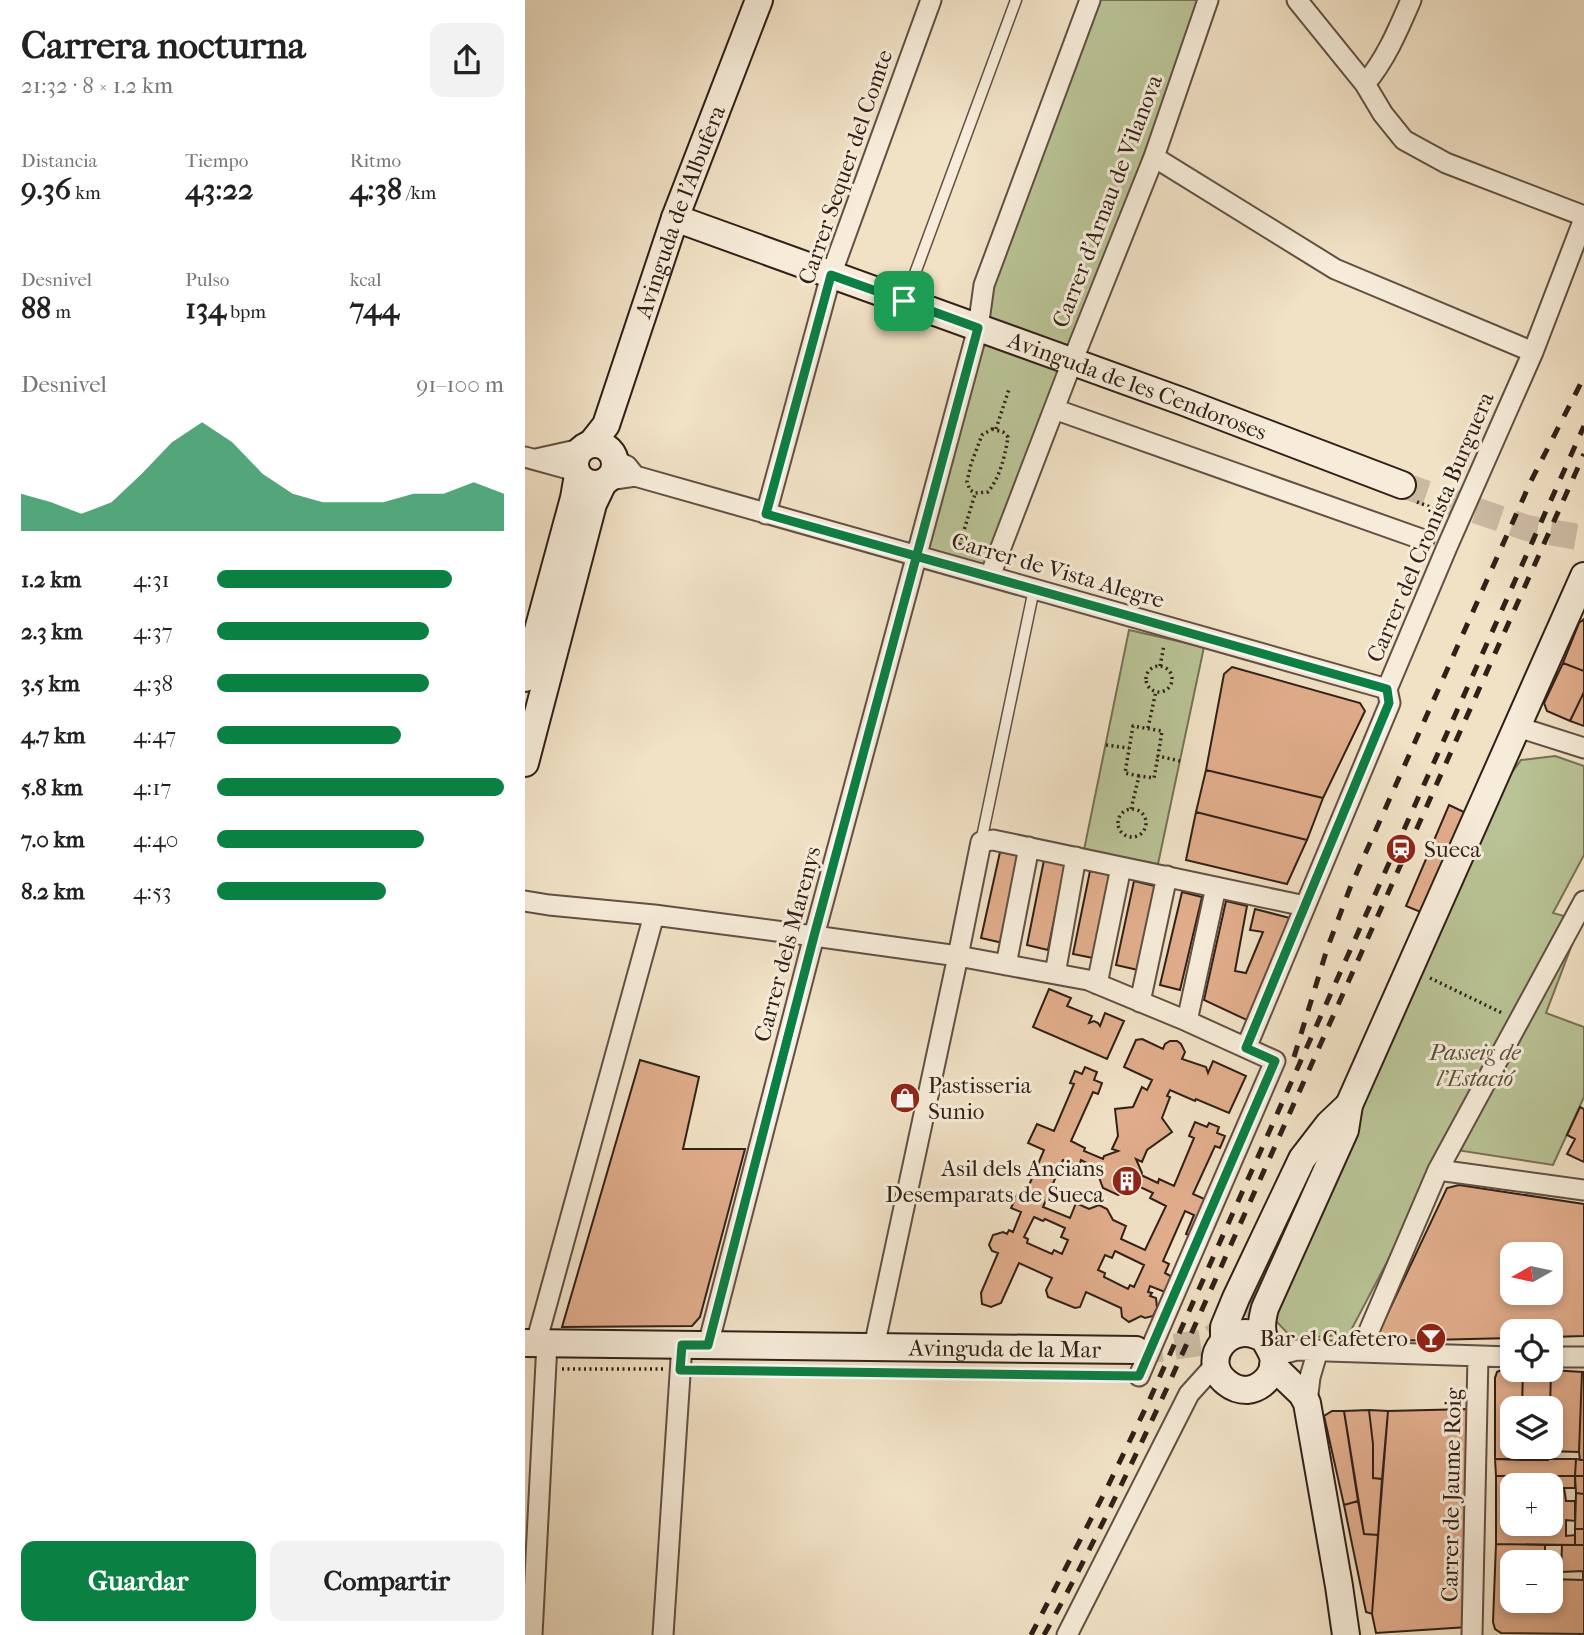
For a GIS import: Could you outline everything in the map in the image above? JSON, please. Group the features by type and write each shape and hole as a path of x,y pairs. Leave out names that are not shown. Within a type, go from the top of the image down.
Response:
{"street":[{"name":"Avinguda de l'Albufera","path":"525,763 593,504 601,461 675,218 759,0"},
{"name":"Carrer Sequer del Comte","path":"766,514 831,275 931,0"},
{"name":"Carrer dels Marenys","path":"663,1635 690,1353 814,936 978,328 984,285 1090,0"},
{"name":"Carrer d'Arnau de Vilanova","path":"990,576 1154,157 1208,0"},
{"path":"1297,0 1364,83 1383,114 1404,140 1447,163 1584,217"},
{"path":"1364,83 1378,69 1411,0"},
{"path":"1154,157 1335,269 1533,352"},
{"name":"Carrer del Cronista Burguera","path":"1246,1048 1389,703 1387,689 1533,352 1584,217"},
{"name":"Avinguda de les Cendoroses","path":"675,218 1184,402 1402,485"},
{"path":"1054,409 1424,540"},
{"path":"530,458 601,461"},
{"name":"Avinguda de l'Albufera","path":"525,678 574,498 601,461"},
{"name":"Carrer de Vista Alegre","path":"601,461 766,514 1387,689"},
{"path":"1349,1105 1329,1124 1302,1159 1236,1298 1224,1327 1218,1371 1231,1387 1251,1389 1268,1378 1270,1354 1261,1322 1265,1308 1345,1130 1349,1105 1518,727 1578,608 1584,576"},
{"path":"1518,727 1584,748"},
{"path":"874,1347 981,842 993,840 1029,847 1305,906"},
{"path":"1006,965 1029,847"},
{"path":"1055,974 1076,857"},
{"path":"1097,984 1121,867"},
{"path":"1140,1002 1167,876"},
{"path":"1187,1021 1216,887"},
{"path":"525,901 654,915 958,956 1088,980 1275,1061 1139,1376"},
{"path":"1360,1352 1438,1170 1583,905"},
{"path":"532,1635 538,1349 654,915"},
{"path":"1259,1283 1319,1157 1329,1124"},
{"path":"1438,1170 1584,1190"},
{"path":"1067,1635 1189,1394 1229,1336 1252,1333 1307,1403"},
{"name":"Avinguda de la Mar","path":"538,1349 690,1353 874,1347 1136,1350"},
{"path":"1270,1354 1318,1350 1500,1356"},
{"path":"1318,1350 1310,1377 1307,1403 1346,1635"},
{"name":"Carrer de Jaume Roig","path":"1472,1635 1479,1356"},
{"path":"1563,1357 1584,1357"}],"lane":[{"path":"914,276 1016,0"},
{"path":"981,842 1034,589"}],"path":[{"path":"996,429 1009,389"},
{"path":"996,429 1003,432 1007,438 1001,466 988,492 975,493 970,490 967,482 974,456 982,435 987,430 996,429"},
{"path":"957,552 975,493"},
{"path":"1160,666 1164,643"},
{"path":"1160,666 1170,672 1172,680 1167,689 1156,691 1148,686 1147,675 1151,668 1160,666"},
{"path":"1148,729 1156,691"},
{"path":"1133,726 1163,732 1154,778 1125,773 1129,748 1133,726"},
{"path":"1105,745 1129,748"},
{"path":"1158,756 1180,761"},
{"path":"1131,810 1139,776"},
{"path":"1131,810 1144,815 1147,823 1143,834 1137,837 1127,836 1120,831 1118,824 1124,812 1131,810"},
{"path":"1125,845 1127,836"},
{"path":"1426,976 1519,1021"},
{"path":"538,1349 690,1353 1139,1376"}],"green space":[{"path":"1094,0 1201,0 1069,356 984,325 989,286"},
{"path":"980,336 1066,366 986,569 922,552"},
{"path":"1129,630 1204,647 1158,864 1084,850"},
{"name":"Passeig de l'Estació","path":"1555,756 1584,766 1584,855 1553,913 1581,921 1546,1013 1584,1027 1584,1097 1553,1165 1444,1148 1425,1190 1349,1334 1293,1339 1273,1318 1277,1292 1507,779 1521,760"}],"building":[{"path":"1584,619 1584,671 1563,663 1579,623"},
{"path":"1563,663 1584,671 1584,692 1570,721 1547,711 1544,703"},
{"path":"1232,667 1360,703 1365,711 1323,798 1206,770 1224,674"},
{"path":"1584,692 1584,726 1570,721"},
{"path":"1206,770 1323,798 1307,840 1196,812"},
{"path":"1449,805 1466,813 1423,913 1406,906"},
{"path":"1196,812 1307,840 1287,884 1186,860"},
{"path":"1000,852 1021,856 1003,943 981,938"},
{"path":"1044,860 1065,865 1048,950 1027,945"},
{"path":"1090,871 1110,875 1093,958 1073,954"},
{"path":"1134,881 1155,886 1138,970 1116,965"},
{"path":"1182,892 1202,897 1180,990 1160,985"},
{"path":"1226,901 1247,906 1235,971 1246,973 1263,932 1250,930 1255,909 1290,918 1291,925 1249,1021 1204,1000"},
{"path":"1049,989 1071,998 1067,1006 1092,1016 1089,1023 1094,1021 1100,1026 1105,1013 1124,1021 1107,1059 1033,1027"},
{"name":"Asil dels Ancians Desemparats de Sueca","path":"1142,1039 1163,1049 1170,1041 1177,1041 1185,1052 1182,1059 1206,1067 1208,1073 1213,1061 1246,1076 1229,1113 1170,1090 1162,1118 1172,1132 1147,1150 1142,1162 1136,1159 1141,1175 1158,1183 1159,1179 1174,1186 1194,1138 1189,1136 1195,1122 1207,1127 1209,1123 1219,1127 1217,1133 1225,1136 1220,1148 1215,1146 1193,1194 1209,1201 1193,1237 1186,1234 1194,1215 1185,1211 1163,1261 1169,1264 1165,1273 1176,1279 1170,1294 1150,1286 1148,1292 1156,1298 1157,1308 1153,1316 1141,1316 1129,1322 1122,1317 1121,1308 1086,1292 1080,1307 1075,1308 1048,1297 1046,1290 1052,1278 1019,1263 1001,1303 991,1307 982,1304 981,1293 998,1253 992,1251 989,1245 993,1235 1003,1232 1007,1234 1009,1230 1013,1232 1021,1212 1011,1208 1017,1195 1024,1197 1044,1150 1028,1143 1037,1124 1054,1131 1074,1084 1070,1083 1075,1071 1082,1074 1085,1067 1097,1072 1094,1080 1102,1083 1098,1094 1093,1092 1071,1141 1085,1148 1084,1151 1103,1159 1104,1156 1118,1151 1112,1149 1118,1136 1115,1109 1133,1107 1142,1087 1147,1090 1152,1080 1124,1067 1136,1040","holes":["1063,1160 1079,1167 1081,1160 1098,1169 1103,1188 1118,1195 1134,1189 1136,1185 1153,1193 1150,1198 1166,1206 1145,1250 1121,1239 1126,1226 1113,1220 1107,1209 1099,1205 1089,1209 1076,1203 1070,1218 1043,1207","1034,1217 1065,1228 1061,1237 1068,1240 1062,1254 1054,1250 1052,1254 1027,1243 1028,1239 1024,1237","1115,1251 1144,1265 1134,1287 1130,1285 1128,1289 1104,1277 1105,1273 1098,1270 1105,1255 1112,1258"]},
{"path":"640,1060 699,1077 683,1149 745,1149 700,1317 692,1326 562,1327"},
{"path":"1580,1107 1584,1109 1584,1162 1567,1154 1575,1139 1567,1135"},
{"path":"1459,1185 1584,1204 1584,1336 1563,1337 1563,1319 1500,1319 1500,1338 1386,1341 1379,1332 1447,1188"},
{"path":"1500,1370 1500,1382 1523,1382 1522,1396 1500,1396 1500,1459 1521,1460 1495,1459 1497,1372"},
{"path":"1563,1371 1582,1372 1579,1452 1563,1452 1563,1396 1550,1396 1551,1382 1563,1382"},
{"path":"1582,1372 1584,1460 1580,1460 1579,1452"},
{"path":"1523,1382 1551,1382 1550,1396 1522,1396"},
{"path":"1469,1409 1468,1627 1376,1633 1372,1614 1388,1411"},
{"path":"1369,1410 1373,1478 1382,1479 1378,1535 1364,1534 1344,1411"},
{"path":"1369,1410 1388,1411 1382,1479 1373,1478"},
{"path":"1332,1411 1344,1411 1358,1501 1344,1505 1324,1416"},
{"path":"1495,1459 1576,1459 1575,1476 1563,1476 1563,1473 1500,1473 1500,1476 1496,1476"},
{"path":"1576,1459 1584,1460 1584,1476 1575,1476"},
{"path":"1496,1476 1500,1476 1500,1536 1563,1536 1563,1476 1575,1476 1575,1488 1564,1488 1566,1501 1575,1501 1575,1521 1566,1520 1566,1536 1575,1535 1575,1545 1496,1544"},
{"path":"1575,1476 1584,1476 1584,1494 1576,1493"},
{"path":"1576,1493 1584,1494 1584,1529 1575,1529"},
{"path":"1358,1501 1364,1534 1378,1535 1372,1614 1366,1612 1344,1505"},
{"path":"1575,1529 1584,1529 1584,1545 1575,1545"},
{"path":"1496,1544 1545,1545 1545,1550 1500,1550 1500,1613 1563,1613 1563,1579 1583,1580 1583,1571 1563,1572 1562,1545 1584,1545 1584,1634 1501,1633 1495,1629"}],"tunnel":[{"path":"1402,485 1527,528 1584,538"},
{"path":"1136,1350 1206,1342 1243,1317 1259,1283"}],"railway":[{"path":"1294,1057 1327,949 1350,888 1531,481 1584,377"},
{"path":"1031,1635 1149,1401 1584,426"},
{"path":"1044,1635 1108,1513 1167,1388 1584,454"}],"place":[{"name":"Sueca","path":"1401,849"},
{"name":"Pastisseria Sunio","path":"905,1098"},
{"name":"Asil dels Ancians Desemparats de Sueca","path":"1127,1181"},
{"name":"Bar el Cafetero","path":"1431,1338"}],"route":[{"path":"904,301 831,275 766,514 917,556 990,576 1387,689 1389,703 1246,1048 1275,1061 1139,1376 680,1370 682,1345 708,1345 814,936 917,556 978,328 904,301"}]}
